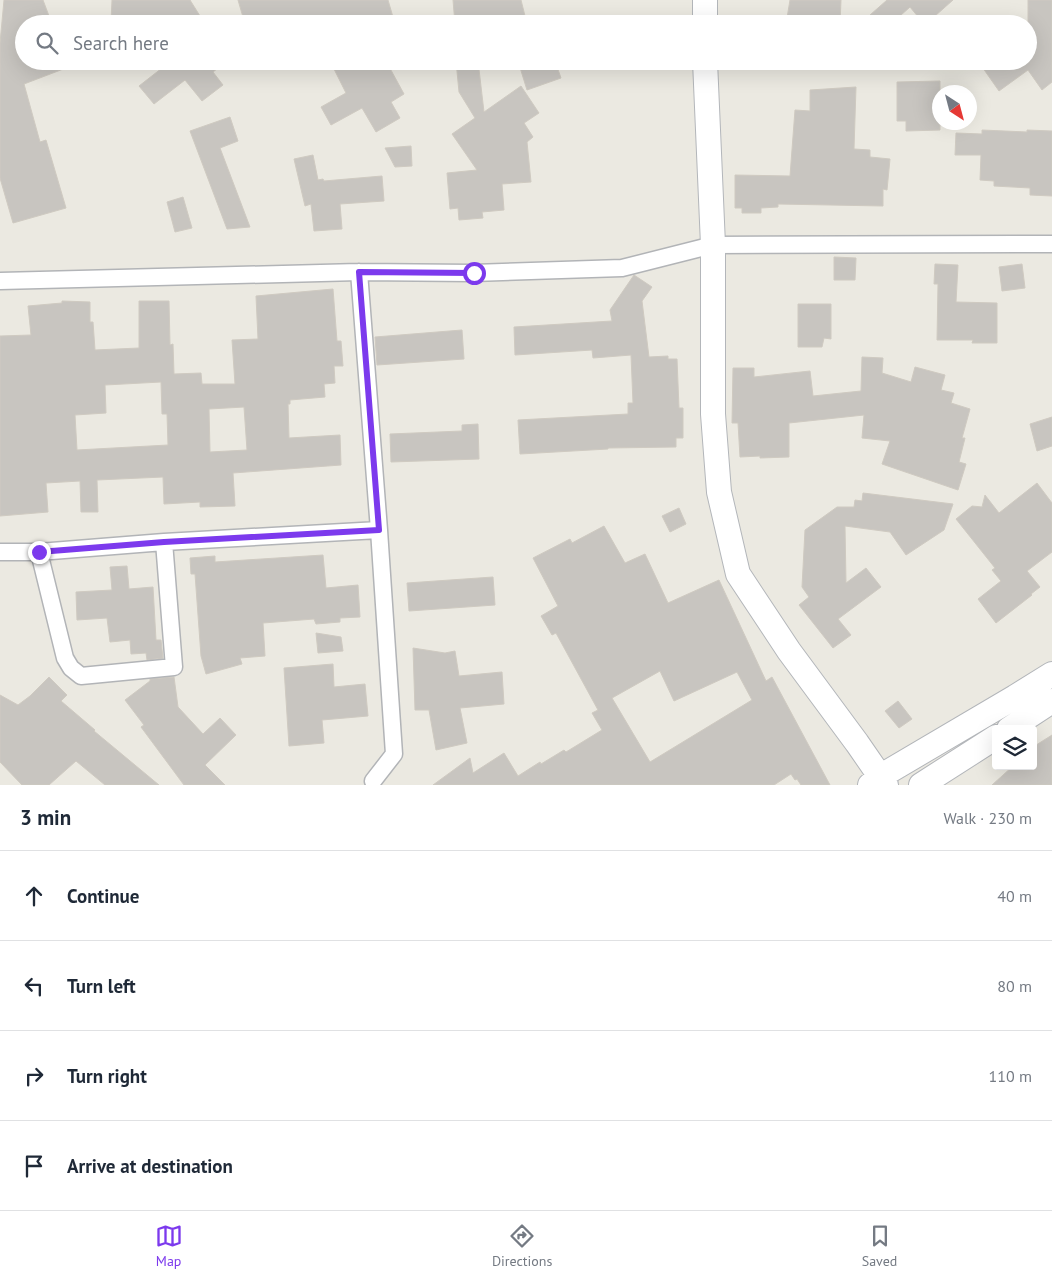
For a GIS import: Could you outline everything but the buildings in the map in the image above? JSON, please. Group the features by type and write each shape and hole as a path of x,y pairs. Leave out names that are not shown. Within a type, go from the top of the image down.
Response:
{"street":[{"path":"704,0 705,15"},
{"path":"705,70 713,245 713,414 719,492 738,574 879,782 1052,674"},
{"path":"0,281 359,272 474,273 622,268 713,245 1052,244"},
{"path":"359,272 394,754 373,781"},
{"path":"0,552 39,552 164,542 379,530"},
{"path":"39,552 65,658 71,668 81,676 174,666 164,542"},
{"path":"1015,725 1052,701"},
{"path":"921,785 992,740"}],"route":[{"path":"39,552 164,542 379,530 359,272 474,273"}]}
